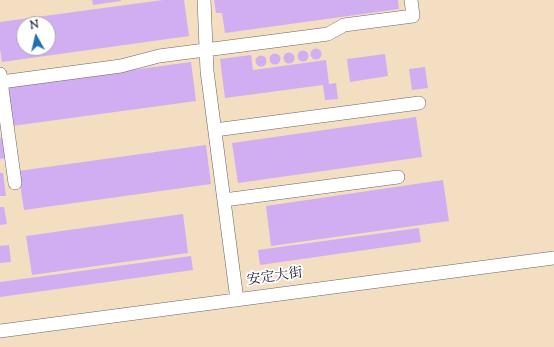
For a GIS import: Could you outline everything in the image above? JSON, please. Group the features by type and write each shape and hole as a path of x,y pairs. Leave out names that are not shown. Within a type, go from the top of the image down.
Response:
{"street":[{"path":"204,0 207,71 237,300"},
{"path":"14,183 1,78 120,66 159,56 328,34 344,25 413,16 411,0"},
{"path":"214,130 419,103"},
{"path":"224,200 398,177"},
{"name":"安定大街","path":"0,331 554,258"}],"building":[{"path":"92,0 121,0 121,1 93,5"},
{"path":"163,0 184,0 189,36 56,54 56,16 44,16"},
{"path":"214,0 398,0 399,9 225,33 222,13 216,13"},
{"path":"16,20 16,56 45,56 2,62 0,49 0,22"},
{"path":"316,48 320,50 322,54 320,58 316,60 312,58 310,54 312,50"},
{"path":"303,50 307,52 309,56 307,60 303,62 299,60 297,56 299,52"},
{"path":"289,52 293,54 295,58 293,62 289,64 285,62 283,58 285,54"},
{"path":"275,53 279,55 281,59 279,63 275,65 271,63 269,59 271,55"},
{"path":"385,54 388,76 350,82 347,59"},
{"path":"251,55 253,70 326,60 329,84 336,83 338,99 325,100 323,85 225,98 220,59"},
{"path":"261,55 265,57 267,61 265,65 261,67 257,65 255,61 257,57"},
{"path":"191,62 196,101 12,126 7,87"},
{"path":"425,67 428,88 412,90 409,69"},
{"path":"416,117 422,157 238,183 232,143"},
{"path":"4,137 6,158 0,159 0,138"},
{"path":"206,145 211,184 24,210 18,171"},
{"path":"0,173 3,173 6,196 0,196"},
{"path":"443,180 449,221 271,246 266,206"},
{"path":"0,207 4,207 7,224 0,225"},
{"path":"183,214 188,253 32,275 26,236"},
{"path":"419,228 421,242 260,265 258,250"},
{"path":"9,245 11,262 0,263 0,246"},
{"path":"191,256 193,270 0,297 0,282"}]}
